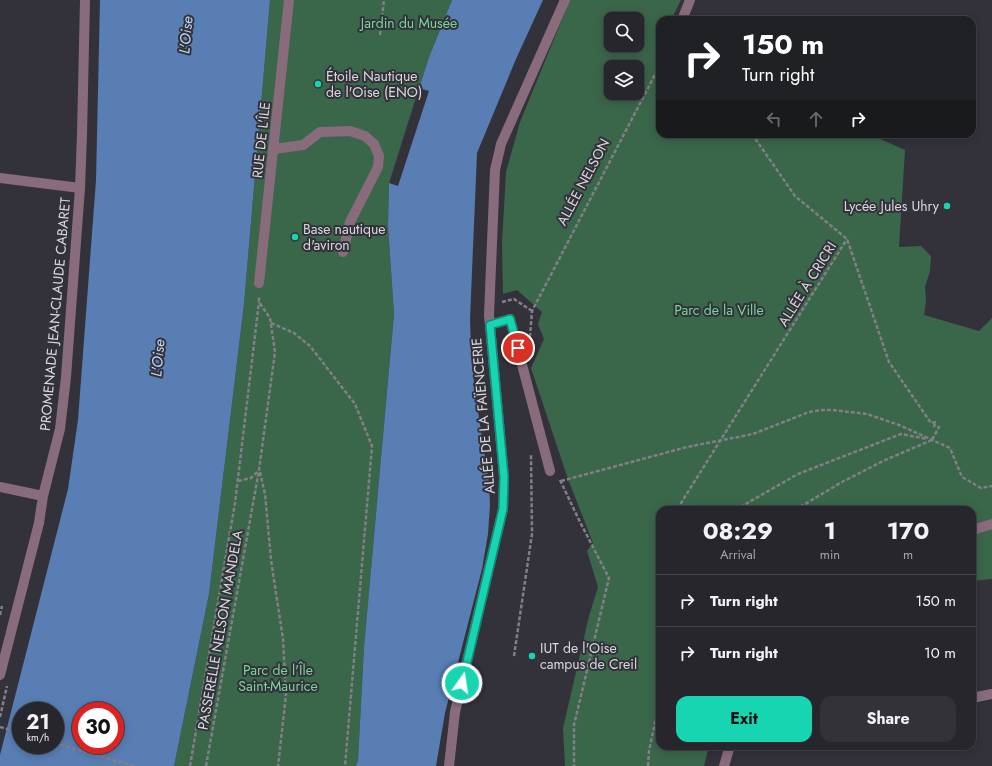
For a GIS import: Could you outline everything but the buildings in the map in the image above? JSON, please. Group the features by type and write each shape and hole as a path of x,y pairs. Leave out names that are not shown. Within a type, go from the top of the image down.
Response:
{"street":[{"name":"PROMENADE JEAN-CLAUDE CABARET","path":"0,675 39,523 43,496 60,429 66,377 80,188 85,0"},
{"name":"RUE DE L'ÎLE","path":"260,283 289,0"},
{"name":"ALLÉE DE LA FAÏENCERIE","path":"449,766 455,712 503,509 504,499 504,477 489,305 495,170 497,156 565,0"},
{"path":"684,16 690,0"},
{"path":"274,150 303,145 320,132 350,131 365,136 374,144 379,156 378,167 350,222 343,252"},
{"path":"0,178 80,188"},
{"path":"490,325 510,319 550,471"},
{"path":"0,487 43,496"},
{"path":"976,529 992,524"},
{"path":"976,697 992,694"},
{"path":"724,766 729,750"}],"path":[{"path":"380,35 384,0"},
{"name":"ALLÉE NELSON","path":"489,305 514,300 532,311 656,73"},
{"name":"ALLÉE À CRICRI","path":"681,506 681,503 847,239 795,196 755,138"},
{"path":"801,506 842,482 932,440 939,426 934,426 936,422 931,423 889,362 847,239"},
{"path":"190,766 238,481 260,283"},
{"path":"259,302 270,318 271,323 294,333 310,346 355,404 372,446 345,766"},
{"name":"PASSERELLE NELSON MANDELA","path":"206,766 259,470 275,352 271,323"},
{"path":"561,481 687,447 753,434 809,412 832,410 867,414 899,425 950,448 962,477 981,488 992,486"},
{"path":"743,506 798,474 901,434 932,440"},
{"path":"514,656 532,534 531,450"},
{"path":"238,481 251,478 259,470"},
{"path":"259,470 265,494 271,560 283,639 286,695 278,766"},
{"path":"550,471 561,481 609,578 574,724 574,766"},
{"path":"648,766 649,751 656,719"},
{"path":"0,727 12,730"},
{"path":"64,746 134,766"}],"green space":[{"name":"Parc de l'Île Saint-Maurice","path":"270,0 452,0 429,57 389,183 388,226 394,314 364,647 358,760 356,766 174,766 209,594 244,304"},
{"name":"Parc de la Ville","path":"570,0 681,0 673,16 656,16 656,138 878,138 905,150 899,247 921,246 931,256 930,271 925,287 926,301 924,315 979,331 992,318 992,579 976,581 976,506 656,506 656,750 708,750 704,766 565,766 563,728 589,616 598,587 587,551 593,543 568,479 531,368 544,339 538,324 542,312 517,290 503,294 502,242 506,172 520,122"}],"water":[{"name":"L'Oise","path":"100,0 270,0 244,304 209,594 174,766 0,766 0,755 12,708 12,754 64,754 64,702 14,702 68,489 78,420 96,180"},
{"path":"452,0 543,0 516,59 477,153 470,319 475,392 489,483 490,505 488,534 482,569 445,713 436,766 356,766 358,760 364,647 394,314 388,226 389,183 429,57"}],"pier":[{"path":"419,88 429,91 398,186 389,183"}],"place":[{"name":"Étoile Nautique de l'Oise (ENO)","path":"318,84"},
{"name":"Lycée Jules Uhry","path":"947,206"},
{"name":"Base nautique d'aviron","path":"295,237"},
{"name":"IUT de l'Oise campus de Creil","path":"532,656"}],"route":[{"path":"462,683 503,509 504,499 504,477 490,325 510,319 518,348"}],"park label":[{"name":"Jardin du Musée","path":"409,23"}]}
